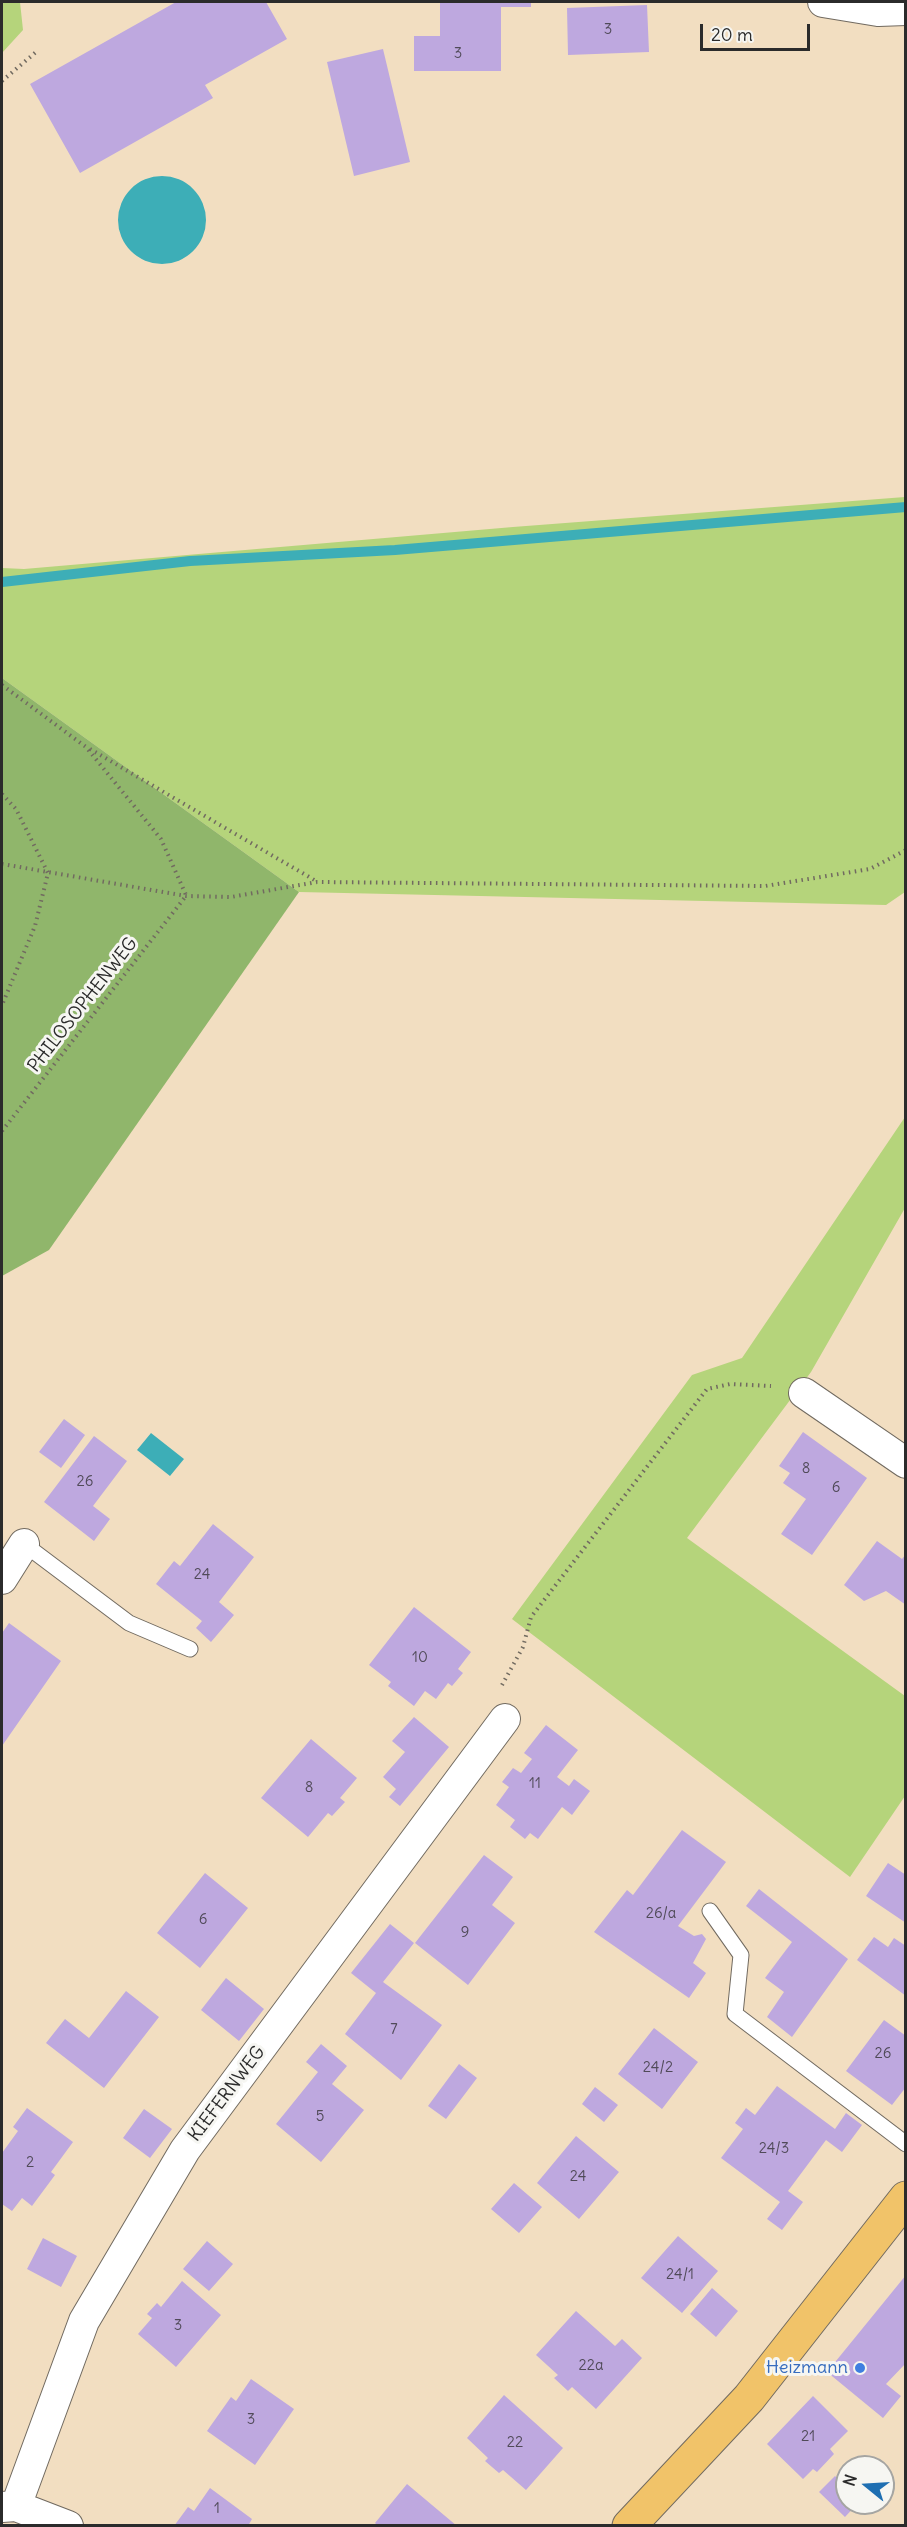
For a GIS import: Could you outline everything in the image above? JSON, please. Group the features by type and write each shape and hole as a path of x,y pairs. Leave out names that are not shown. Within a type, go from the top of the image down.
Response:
{"main road":[{"path":"629,2526 749,2398 906,2198"}],"street":[{"path":"823,2 878,11 906,10"},
{"path":"804,1393 906,1463"},
{"path":"2,1579 24,1544"},
{"name":"KIEFERNWEG","path":"9,2507 84,2321 185,2150 505,1719"},
{"path":"9,2507 54,2518 68,2526"}],"lane":[{"path":"24,1544 129,1623 190,1649"},
{"path":"710,1911 741,1955 735,2014 906,2144"}],"path":[{"path":"2,81 36,52"},
{"path":"2,685 86,747 317,882"},
{"path":"86,747 161,839 186,896"},
{"path":"2,794 16,809 48,873 35,926 2,1005"},
{"path":"2,864 186,896 231,897 317,882 765,886 870,869 906,850"},
{"name":"PHILOSOPHENWEG","path":"2,1131 186,896"},
{"path":"505,1719 498,1691 523,1647 531,1617 707,1389 730,1384 771,1386 804,1393"}],"green space":[{"path":"2,2 20,2 23,30 2,53"},
{"path":"905,497 905,892 886,905 299,892 2,678 2,568 24,569 513,527"},
{"path":"2,678 299,892 49,1250 2,1276"},
{"path":"905,1117 905,1208 811,1372 687,1538 905,1696 905,1796 850,1877 512,1619 692,1375 742,1358"}],"water":[{"path":"162,176 187,183 199,195 206,220 199,245 187,257 162,264 137,257 125,245 118,220 125,195 137,183"},
{"path":"151,1433 184,1459 170,1476 137,1450"}],"building":[{"path":"176,2 266,2 287,39 205,85 213,98 80,173 30,84"},
{"path":"440,2 531,2 531,7 501,7 501,71 414,71 414,36 440,36"},
{"path":"647,5 649,52 568,55 567,8"},
{"path":"383,49 410,162 354,176 327,62"},
{"path":"64,1419 85,1435 61,1468 39,1452"},
{"path":"803,1432 867,1478 812,1555 781,1534 806,1499 783,1483 790,1473 779,1466"},
{"path":"94,1436 127,1461 93,1506 110,1519 94,1541 44,1502"},
{"path":"213,1524 254,1557 219,1602 234,1615 211,1642 196,1628 202,1621 156,1584 174,1561 180,1566"},
{"path":"877,1541 902,1559 906,1554 906,1605 886,1591 864,1601 844,1585"},
{"path":"414,1607 471,1652 458,1669 463,1673 452,1686 448,1683 436,1699 425,1691 414,1706 388,1686 391,1682 369,1665"},
{"path":"9,1623 61,1661 2,1746 2,1633"},
{"path":"414,1717 449,1747 400,1806 389,1797 396,1789 383,1777 405,1752 392,1741"},
{"path":"546,1725 578,1750 557,1777 569,1786 574,1779 590,1791 572,1815 562,1807 538,1839 530,1833 525,1839 510,1827 515,1820 496,1805 509,1787 502,1782 513,1768 521,1773 532,1759 524,1753"},
{"path":"311,1739 357,1778 340,1798 345,1802 332,1816 328,1813 308,1837 261,1798"},
{"path":"682,1830 726,1862 678,1926 694,1936 702,1934 706,1939 693,1963 706,1973 689,1998 594,1932 627,1890 633,1895"},
{"path":"484,1855 513,1877 492,1905 515,1923 468,1985 415,1943"},
{"path":"888,1863 906,1875 906,1923 866,1896"},
{"path":"205,1873 248,1908 200,1968 157,1933"},
{"path":"759,1889 848,1959 792,2037 767,2017 784,1992 765,1978 792,1942 746,1906"},
{"path":"390,1924 414,1943 383,1982 442,2025 401,2080 345,2034 376,1993 351,1973"},
{"path":"874,1937 888,1947 894,1938 906,1946 906,1996 857,1960"},
{"path":"226,1978 264,2009 239,2041 201,2010"},
{"path":"126,1991 159,2017 104,2088 46,2043 65,2019 89,2038"},
{"path":"884,2020 906,2036 906,2087 892,2105 846,2071"},
{"path":"654,2028 698,2062 662,2109 618,2074"},
{"path":"321,2044 347,2066 332,2084 364,2110 321,2162 276,2124 318,2072 306,2062"},
{"path":"459,2064 477,2078 446,2119 428,2106"},
{"path":"777,2086 835,2129 846,2113 862,2125 842,2152 826,2140 788,2191 803,2202 782,2230 767,2219 780,2202 721,2158 743,2129 735,2123 746,2108 755,2115"},
{"path":"595,2087 618,2105 604,2122 582,2104"},
{"path":"27,2108 73,2142 51,2172 55,2175 32,2206 22,2198 12,2211 2,2204 2,2153 18,2131 13,2127"},
{"path":"144,2109 172,2129 150,2158 123,2138"},
{"path":"576,2136 619,2172 579,2219 537,2183"},
{"path":"514,2183 542,2207 519,2233 491,2209"},
{"path":"678,2236 718,2271 682,2313 641,2278"},
{"path":"43,2238 77,2256 61,2287 27,2269"},
{"path":"207,2241 233,2264 209,2291 183,2269"},
{"path":"906,2275 906,2363 886,2384 901,2396 883,2418 827,2372"},
{"path":"182,2281 221,2315 176,2367 138,2334 152,2318 147,2314 157,2303 161,2307"},
{"path":"712,2288 738,2311 716,2337 690,2314"},
{"path":"576,2311 615,2346 622,2339 642,2358 596,2409 572,2387 568,2391 554,2378 558,2375 536,2355"},
{"path":"251,2379 294,2409 255,2465 207,2431 231,2397 236,2401"},
{"path":"504,2395 563,2448 526,2490 503,2470 499,2473 485,2461 488,2458 467,2438"},
{"path":"813,2396 848,2431 830,2449 834,2454 817,2472 813,2469 803,2479 767,2444"},
{"path":"835,2476 835,2507 819,2492"},
{"path":"407,2484 457,2526 378,2526 375,2523"},
{"path":"210,2488 252,2519 248,2526 174,2526 188,2507 194,2511"}],"waterway":[{"path":"2,582 190,561 395,550 906,507"}],"place":[{"name":"Heizmann","path":"860,2368"}]}
